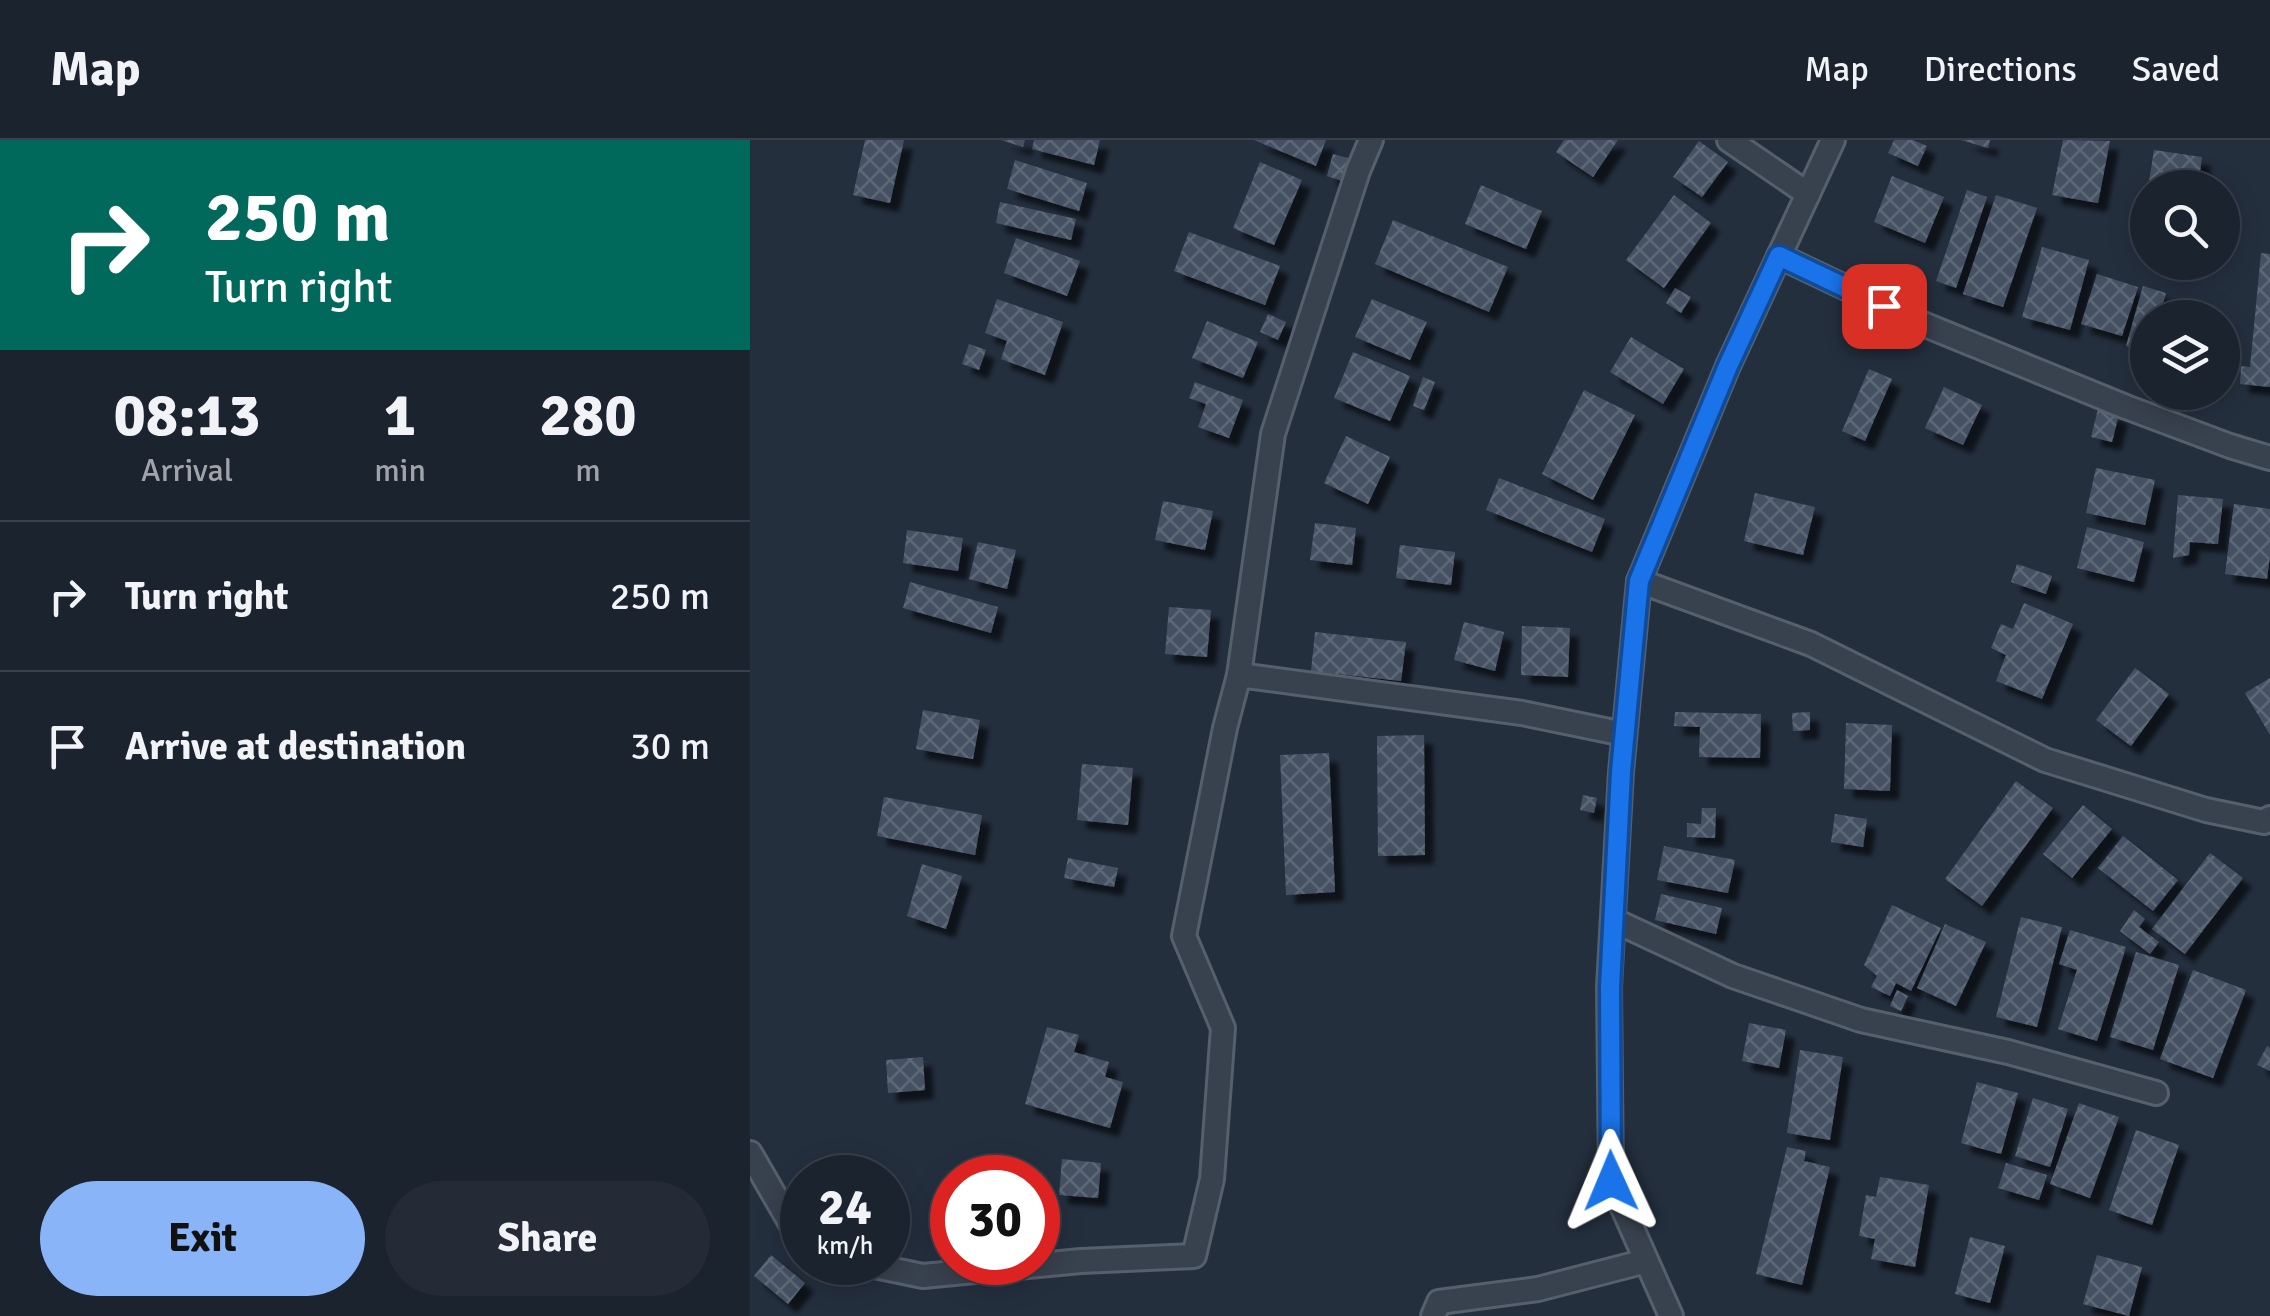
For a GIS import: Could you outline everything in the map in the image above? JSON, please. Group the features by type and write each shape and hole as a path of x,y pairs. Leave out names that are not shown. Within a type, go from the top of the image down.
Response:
{"street":[{"path":"910,1273 924,1276 1081,1261 1194,1256 1212,1179 1224,1028 1184,936 1239,675 1273,434 1370,140"},
{"path":"1729,140 1808,194"},
{"path":"1671,1316 1611,1181 1613,920 1624,734 1639,581 1728,366 1833,140"},
{"path":"1779,256 1918,322 2126,407 2270,458"},
{"path":"1639,581 1811,644 2044,760 2206,810 2264,822 2270,818"},
{"path":"1239,675 1522,713 1624,734"},
{"path":"1613,920 1733,976 1861,1020 2008,1052 2156,1093"},
{"path":"750,1153 780,1206"},
{"path":"1433,1316 1439,1302 1538,1289 1646,1261"}],"building":[{"path":"865,140 904,140 890,203 853,195"},
{"path":"1001,140 1025,140 1023,147"},
{"path":"1034,140 1100,140 1094,165 1032,149"},
{"path":"1254,140 1326,140 1316,166"},
{"path":"1564,140 1618,140 1593,177 1556,152"},
{"path":"1894,140 1913,140 1927,146 1918,166 1888,153"},
{"path":"1961,140 1990,140 1988,148"},
{"path":"2063,140 2110,141 2098,203 2052,195"},
{"path":"1699,141 1728,162 1702,197 1673,177"},
{"path":"2154,150 2202,157 2200,170 2151,170"},
{"path":"1333,154 1348,158 1342,181 1327,176"},
{"path":"1015,160 1087,183 1079,211 1007,189"},
{"path":"1260,162 1302,180 1274,245 1233,228"},
{"path":"1892,176 1944,197 1925,243 1874,222"},
{"path":"1481,185 1542,211 1526,249 1465,224"},
{"path":"1967,190 1987,197 1956,288 1936,281"},
{"path":"1674,195 1711,223 1664,288 1626,260"},
{"path":"1996,195 2037,208 2003,307 1963,294"},
{"path":"1000,202 1076,219 1071,240 996,223"},
{"path":"1393,220 1508,267 1489,312 1375,264"},
{"path":"1189,232 1280,266 1265,305 1174,271"},
{"path":"1016,238 1080,261 1067,296 1004,273"},
{"path":"2042,247 2089,260 2070,330 2022,317"},
{"path":"2261,253 2270,254 2270,387 2240,384 2241,366 2250,367"},
{"path":"2097,274 2138,287 2134,300 2130,300 2122,336 2081,324"},
{"path":"2143,286 2166,293 2164,300 2139,300"},
{"path":"1675,288 1691,297 1681,313 1666,303"},
{"path":"997,299 1063,322 1045,375 1001,359 1007,341 985,333"},
{"path":"1372,299 1427,322 1410,360 1355,337"},
{"path":"1268,314 1286,322 1278,340 1260,332"},
{"path":"1207,321 1258,342 1243,378 1192,358"},
{"path":"1631,337 1684,369 1663,404 1610,372"},
{"path":"969,344 986,350 979,370 962,364"},
{"path":"1353,352 1410,376 1390,421 1334,398"},
{"path":"1869,369 1892,379 1865,441 1842,431"},
{"path":"1423,377 1435,382 1424,410 1413,406"},
{"path":"1195,382 1243,400 1229,438 1198,427 1206,404 1189,398"},
{"path":"1944,387 1982,405 1963,445 1925,428"},
{"path":"1584,390 1635,415 1593,500 1542,474"},
{"path":"2098,409 2119,414 2112,442 2091,437"},
{"path":"1346,436 1390,457 1368,504 1324,483"},
{"path":"2096,468 2155,480 2145,525 2086,513"},
{"path":"1499,478 1605,519 1592,552 1486,510"},
{"path":"1755,493 1815,507 1803,555 1744,541"},
{"path":"2178,495 2223,499 2218,544 2190,542 2189,555 2173,558"},
{"path":"1163,501 1213,511 1205,550 1155,540"},
{"path":"2234,504 2270,509 2267,579 2225,574"},
{"path":"1315,523 1356,528 1352,565 1310,560"},
{"path":"2087,527 2144,542 2134,582 2077,568"},
{"path":"907,530 963,538 958,571 903,563"},
{"path":"978,542 1016,550 1007,589 969,579"},
{"path":"1400,545 1455,552 1451,585 1396,578"},
{"path":"2017,564 2052,576 2046,594 2011,582"},
{"path":"910,582 998,607 991,633 903,608"},
{"path":"2024,603 2073,624 2042,699 1996,681 2006,655 1991,648 2001,624 2013,629"},
{"path":"1169,607 1211,610 1207,657 1165,654"},
{"path":"1464,622 1504,632 1495,671 1454,660"},
{"path":"1522,626 1570,628 1568,677 1521,675"},
{"path":"1315,632 1406,642 1401,681 1311,671"},
{"path":"2135,668 2169,694 2131,746 2096,720"},
{"path":"2270,678 2270,735 2245,693"},
{"path":"923,710 980,720 973,759 916,749"},
{"path":"1675,712 1761,714 1760,758 1699,757 1700,727 1674,726"},
{"path":"1810,712 1810,730 1793,731 1792,713"},
{"path":"1846,723 1892,725 1890,791 1844,789"},
{"path":"1424,735 1425,855 1378,856 1377,736"},
{"path":"1329,753 1335,892 1286,895 1280,755"},
{"path":"1082,764 1133,768 1128,825 1077,820"},
{"path":"2016,781 2053,808 1982,906 1945,879"},
{"path":"1583,795 1597,798 1594,813 1580,810"},
{"path":"884,797 982,815 975,855 877,836"},
{"path":"2083,805 2112,829 2072,878 2043,854"},
{"path":"1702,808 1716,808 1715,838 1687,837 1687,823 1701,824"},
{"path":"1835,814 1867,819 1863,847 1831,842"},
{"path":"2123,836 2178,880 2153,911 2098,868"},
{"path":"1664,846 1735,860 1728,893 1657,880"},
{"path":"2210,853 2243,878 2185,954 2152,929"},
{"path":"1068,858 1118,868 1114,887 1064,878"},
{"path":"922,864 962,876 946,929 907,916"},
{"path":"1661,894 1722,908 1716,934 1655,920"},
{"path":"1892,905 1941,928 1911,991 1896,983 1890,996 1871,987 1877,976 1864,965"},
{"path":"2134,910 2145,919 2139,927 2159,942 2150,954 2120,931"},
{"path":"2021,917 2062,927 2037,1027 1996,1017"},
{"path":"1945,924 1986,942 1956,1006 1917,988"},
{"path":"2070,930 2126,947 2097,1041 2058,1029 2077,970 2059,964"},
{"path":"2136,952 2179,965 2153,1050 2110,1037"},
{"path":"2193,970 2246,990 2213,1078 2160,1059"},
{"path":"1897,990 1908,996 1901,1011 1890,1006"},
{"path":"1749,1023 1786,1030 1779,1068 1742,1061"},
{"path":"1047,1027 1079,1035 1074,1052 1109,1062 1105,1077 1123,1082 1110,1128 1025,1104"},
{"path":"2267,1046 2270,1048 2270,1071 2257,1065"},
{"path":"1800,1050 1843,1057 1830,1140 1787,1133"},
{"path":"923,1057 925,1090 888,1093 886,1060"},
{"path":"1977,1082 2018,1093 2001,1154 1961,1143"},
{"path":"2033,1098 2068,1109 2050,1167 2015,1156"},
{"path":"2079,1103 2119,1117 2090,1198 2050,1184"},
{"path":"2136,1130 2179,1145 2152,1225 2109,1210"},
{"path":"1787,1147 1806,1151 1804,1161 1830,1167 1802,1285 1756,1274"},
{"path":"1062,1159 1101,1163 1098,1198 1060,1195"},
{"path":"2006,1163 2047,1175 2039,1200 1998,1188"},
{"path":"1880,1177 1929,1185 1915,1267 1871,1259 1875,1239 1859,1236 1866,1195 1876,1197"},
{"path":"1970,1237 2005,1246 1990,1303 1955,1294"},
{"path":"771,1255 780,1262 780,1285 803,1285 788,1304 754,1276"},
{"path":"2097,1255 2142,1267 2129,1316 2083,1304"}],"route":[{"path":"1611,1181 1610,987 1621,772 1639,581 1728,366 1779,256 1884,306"}]}
